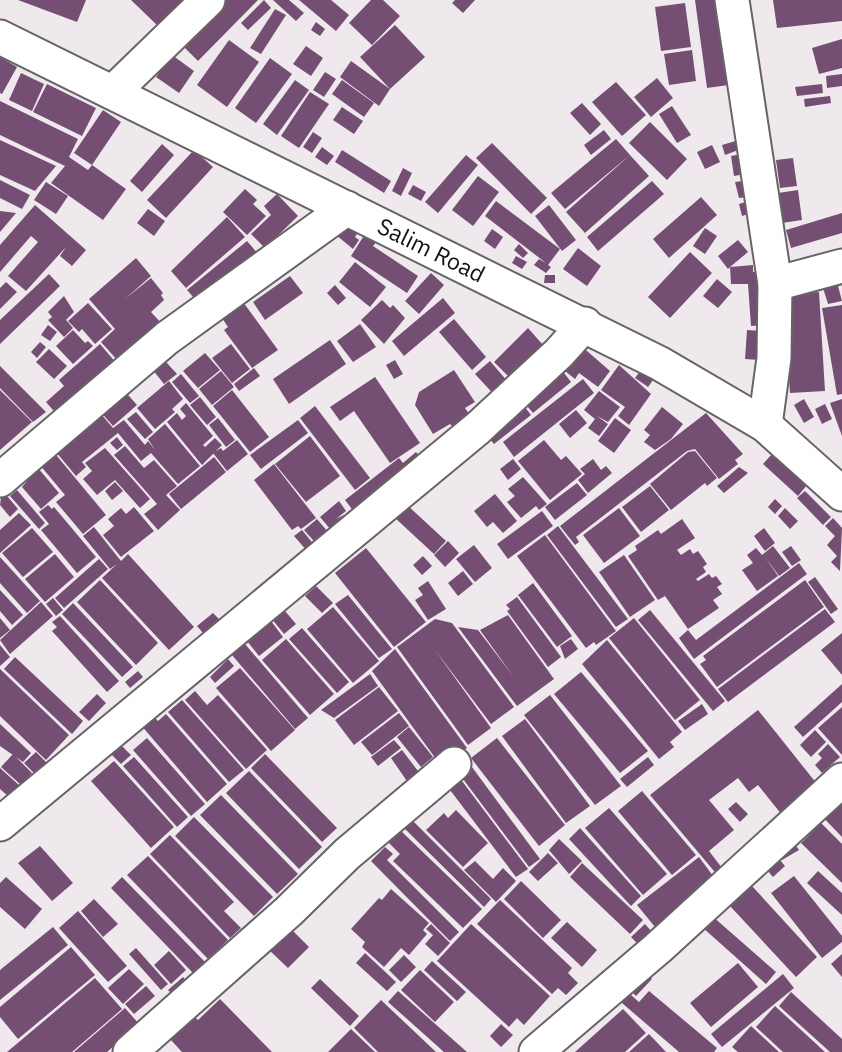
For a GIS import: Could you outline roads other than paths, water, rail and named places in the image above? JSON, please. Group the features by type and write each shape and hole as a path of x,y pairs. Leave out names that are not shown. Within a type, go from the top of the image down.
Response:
{"street":[{"path":"113,92 208,0"},
{"path":"732,0 775,284 774,358 765,425"},
{"name":"Salim Road","path":"0,37 585,324 765,425 842,494"},
{"path":"0,480 167,338 347,208"},
{"path":"775,284 842,265"},
{"path":"0,824 478,428 559,353 585,324"},
{"path":"130,1052 289,911 365,837 454,764"},
{"path":"536,1052 658,948 842,780"}]}
